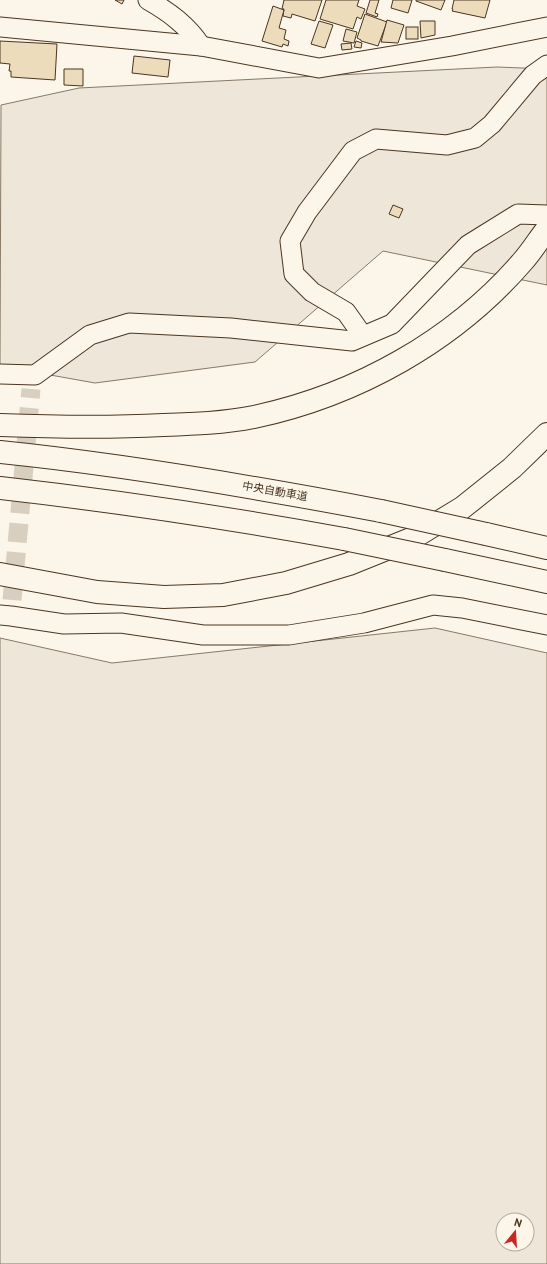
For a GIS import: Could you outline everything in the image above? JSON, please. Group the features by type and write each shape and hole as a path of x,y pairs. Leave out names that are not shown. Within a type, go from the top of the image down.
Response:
{"highway":[{"path":"0,425 70,427 200,424 253,417 304,404 346,388 404,359 448,330 489,295 523,261 547,229"},
{"path":"0,574 97,592 164,597 224,595 286,584 349,564 410,538 462,508 512,468 547,434"},
{"name":"中央自動車道","path":"0,452 152,470 268,490 381,510 547,548"},
{"path":"0,488 145,506 247,522 344,539 547,582"}],"street":[{"path":"148,0 166,10 192,33 201,46"},
{"path":"0,28 201,46 318,68 452,46 547,27"},
{"path":"363,336 346,312 312,292 294,274 290,241 307,212 353,151 376,139 447,145 474,138 492,124 533,75 547,65"},
{"path":"0,374 33,382 90,335 129,323 232,328 352,341 392,324 468,245 518,214 547,216"},
{"path":"8,610 64,624 121,623 203,635 289,635 364,623 433,604 462,608 547,625"}],"shaded area":[{"path":"497,67 547,69 547,285 383,251 255,362 95,383 0,366 1,105 79,88"},
{"path":"435,628 547,653 547,1264 0,1264 0,638 112,663"}],"building":[{"path":"115,0 124,0 122,4"},
{"path":"284,0 322,0 315,21 292,14 291,18 283,16 284,9 282,9"},
{"path":"326,0 359,0 357,6 365,9 361,19 357,17 353,29 320,19"},
{"path":"370,0 379,0 375,13 378,14 377,17 366,13"},
{"path":"393,0 412,0 408,13 391,8"},
{"path":"416,0 445,0 441,10"},
{"path":"454,0 490,0 485,18 452,11"},
{"path":"273,6 284,10 279,28 286,30 284,39 289,41 288,46 283,44 282,47 262,41"},
{"path":"365,14 387,22 378,46 361,41 357,38"},
{"path":"387,20 404,25 398,43 381,42"},
{"path":"319,21 333,25 325,48 311,44"},
{"path":"420,21 435,21 435,35 421,38"},
{"path":"406,27 418,27 418,39 406,39"},
{"path":"346,29 357,32 354,43 343,41"},
{"path":"0,41 57,44 55,80 11,77 11,71 9,71 10,64 0,63"},
{"path":"356,41 362,43 361,48 354,47"},
{"path":"351,43 352,49 342,50 341,44"},
{"path":"134,56 170,60 168,77 132,73"},
{"path":"64,69 83,69 83,86 64,85"},
{"path":"393,205 403,209 399,218 389,214"}],"tunnel":[{"path":"12,600 31,389"}]}
